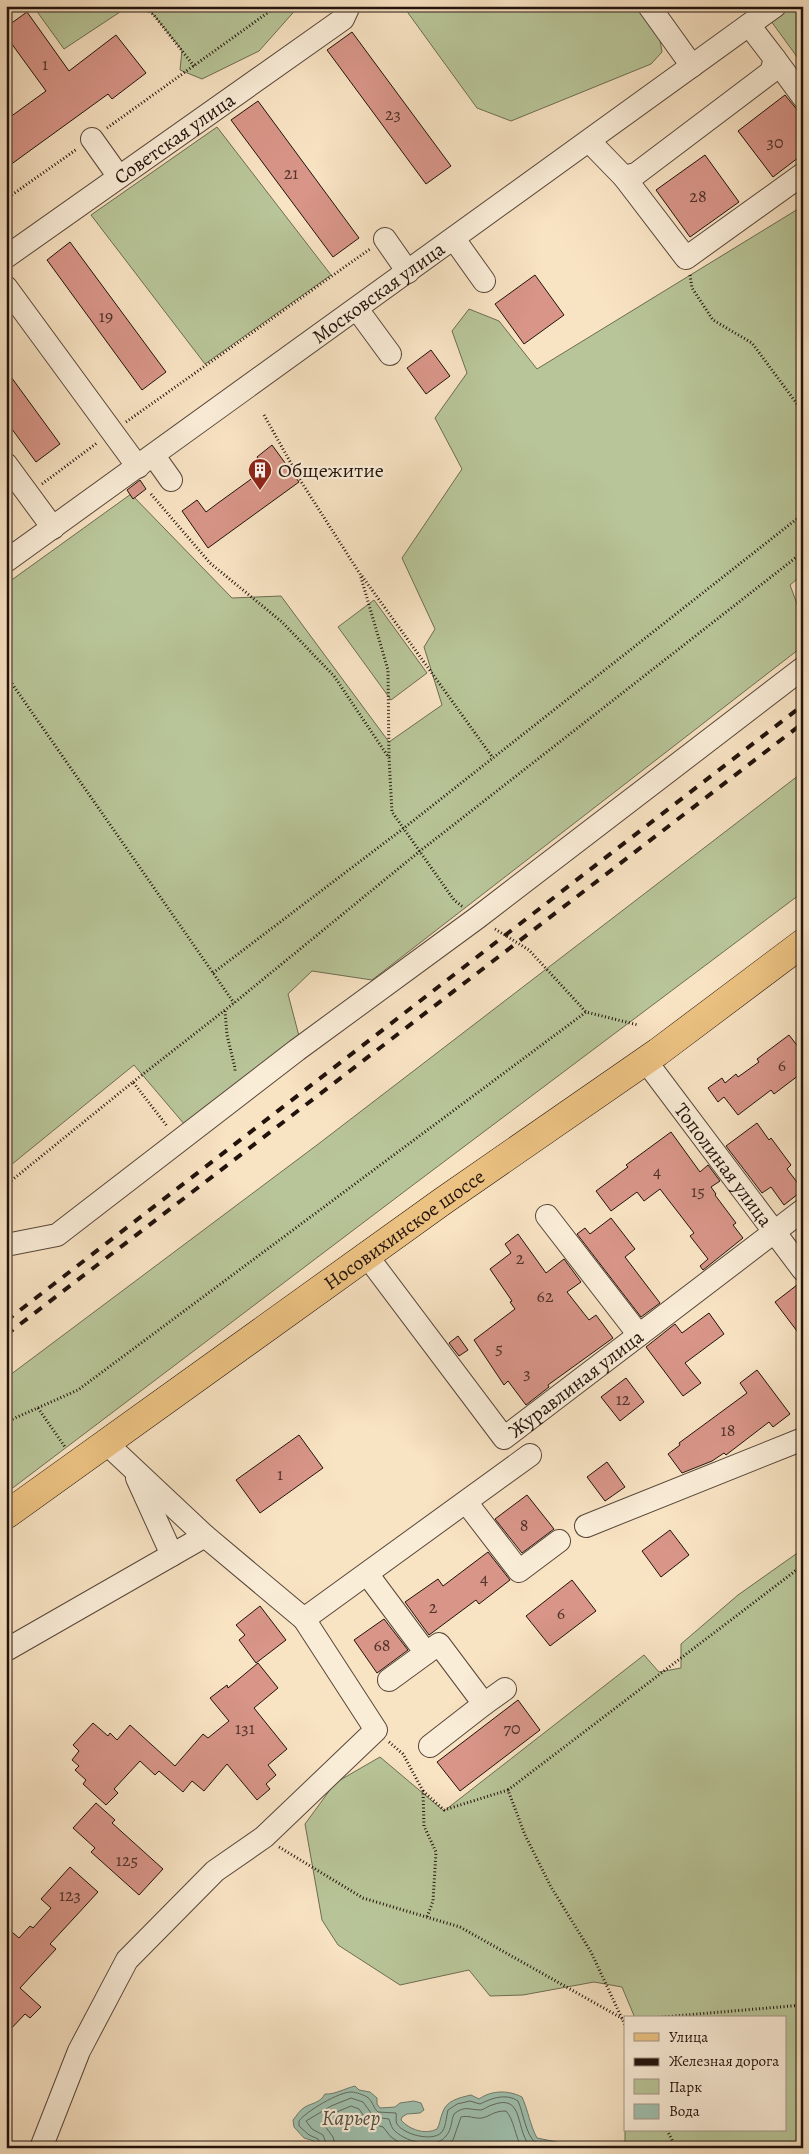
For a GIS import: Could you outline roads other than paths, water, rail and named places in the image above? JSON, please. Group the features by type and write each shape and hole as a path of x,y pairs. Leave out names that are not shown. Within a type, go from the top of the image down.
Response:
{"main road":[{"name":"Носовихинское шоссе","path":"6,1515 367,1256 645,1060 803,943"}],"street":[{"path":"649,6 692,66"},
{"name":"Московская улица","path":"6,561 775,6"},
{"name":"Советская улица","path":"6,257 346,12"},
{"path":"749,25 803,97"},
{"path":"624,177 636,174 771,72 775,59"},
{"path":"92,139 119,177"},
{"path":"588,141 624,177 686,258 803,174"},
{"path":"385,239 408,272"},
{"path":"454,239 484,280"},
{"path":"6,288 111,432 171,480"},
{"path":"357,309 390,354"},
{"path":"6,464 53,528"},
{"path":"6,1245 57,1235 297,1050 477,918 803,668"},
{"name":"Тополиная улица","path":"645,1060 803,1270"},
{"name":"Журавлиная улица","path":"367,1256 504,1438 803,1210"},
{"path":"547,1216 639,1335"},
{"path":"586,1526 803,1439"},
{"path":"41,2148 79,2050 127,1960 215,1871 264,1837 376,1730 304,1619 205,1536 106,1442"},
{"path":"304,1619 368,1575 530,1455"},
{"path":"133,1468 172,1555"},
{"path":"466,1502 519,1571 559,1540"},
{"path":"6,1650 205,1536"},
{"path":"368,1575 426,1653"},
{"path":"389,1680 439,1644 484,1704"},
{"path":"430,1746 506,1689"}],"water":[{"name":"Карьер","path":"355,2086 359,2090 370,2092 377,2098 377,2104 380,2108 395,2107 400,2103 414,2101 421,2103 424,2110 420,2113 407,2114 401,2120 413,2129 428,2132 437,2129 444,2109 458,2099 471,2095 479,2099 489,2094 500,2092 517,2095 522,2097 537,2138 557,2142 560,2148 318,2148 314,2141 304,2138 294,2127 293,2120 305,2107 318,2101 325,2094"}],"railway":[{"path":"6,1321 803,705"},
{"path":"6,1335 803,723"}],"place":[{"name":"Общежитие","path":"260,491"}]}
